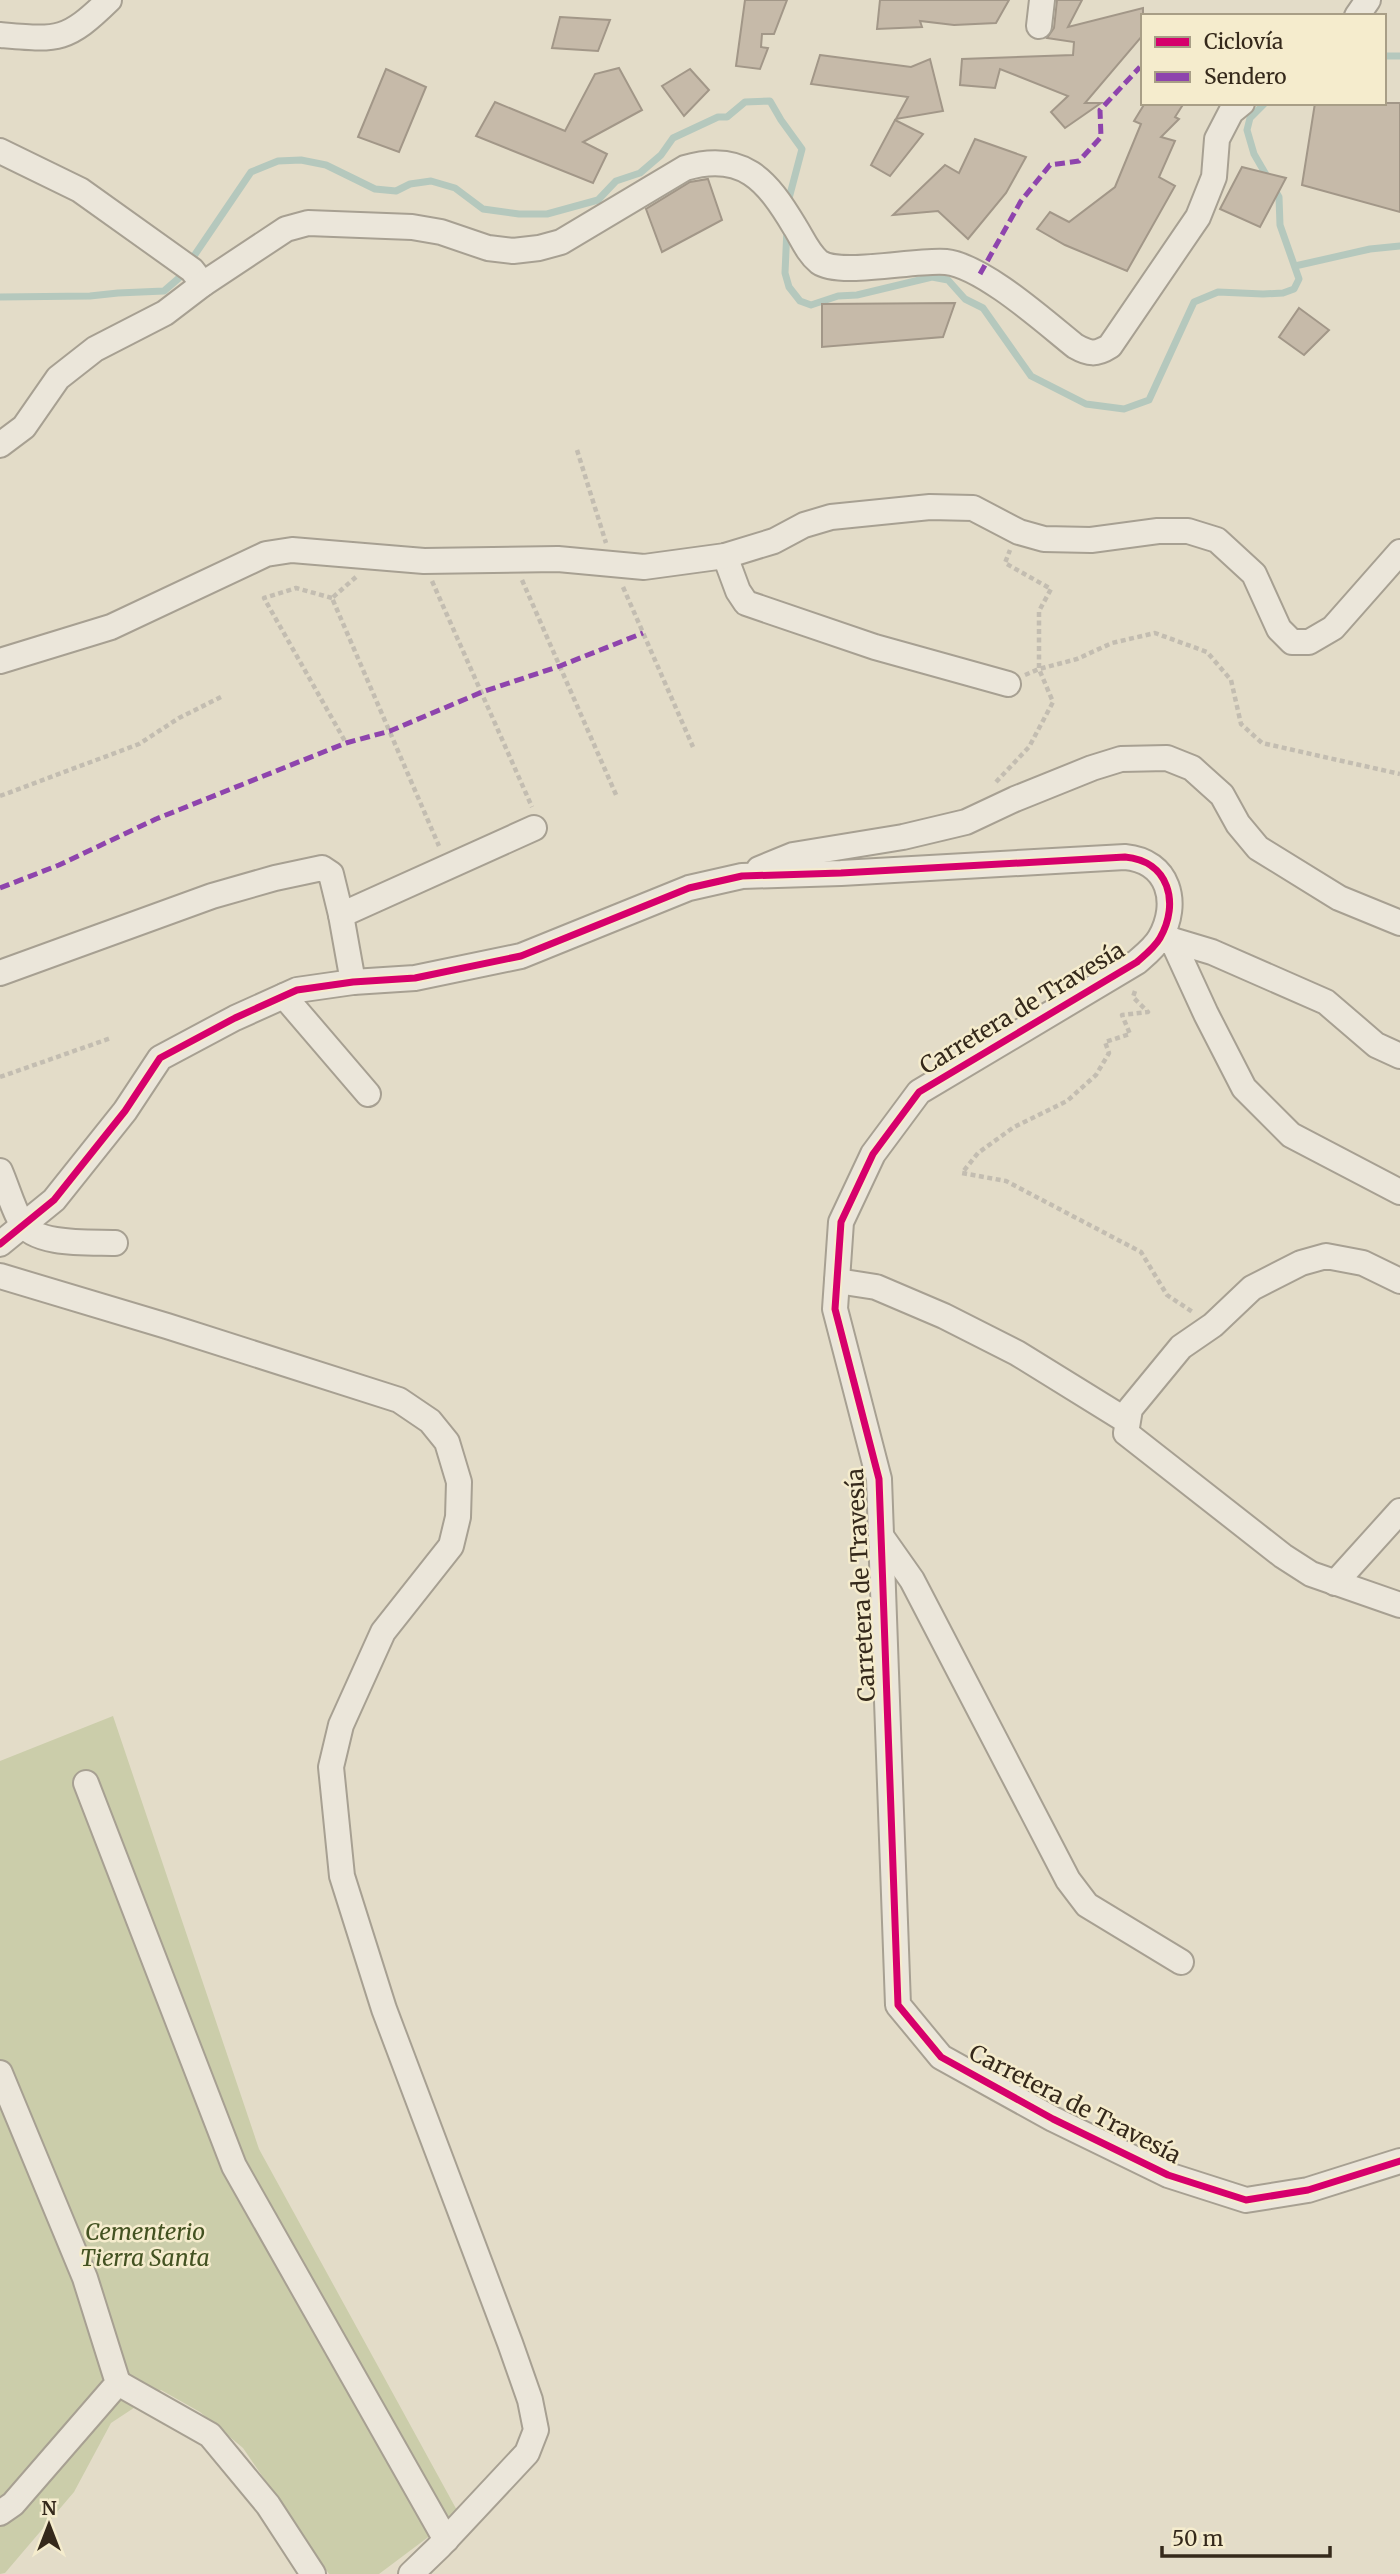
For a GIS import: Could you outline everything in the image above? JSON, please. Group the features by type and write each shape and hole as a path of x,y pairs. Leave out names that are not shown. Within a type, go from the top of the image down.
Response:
{"street":[{"path":"0,35 58,38 81,26 109,0"},
{"path":"1039,26 1042,0"},
{"path":"0,445 23,427 58,378 95,349 165,313 198,277 286,229 308,223 412,228 441,232 488,248 513,251 539,248 561,242 685,168 706,162 739,167 755,174 820,263 846,269 871,265 948,262 980,274 1075,346 1088,353 1100,353 1110,346 1198,217 1214,177 1217,139 1231,112 1240,105"},
{"path":"0,150 80,190 198,277"},
{"path":"0,661 111,627 266,554 292,550 424,561 558,559 644,567 725,556 774,541 804,526 831,517 930,507 973,508 1019,532 1044,539 1091,540 1158,531 1188,531 1217,540 1254,574 1279,629 1292,642 1309,642 1333,628 1400,552"},
{"path":"725,556 738,591 746,603 875,647 1008,684"},
{"path":"742,876 793,855 903,837 967,822 1028,794 1121,759 1167,758 1192,768 1222,795 1238,824 1258,848 1339,898 1400,923"},
{"path":"341,915 534,828"},
{"name":"Carretera de Travesía","path":"0,1244 54,1200 125,1111 160,1058 235,1018 297,990 353,982 415,978 521,956 689,888 742,876 1138,858 1153,866 1165,881 1171,902 1165,941 1137,962 919,1092 873,1154 841,1222 835,1309 879,1479 898,2005 941,2057 1053,2119 1168,2175 1246,2200 1308,2190 1400,2161"},
{"path":"0,973 212,896 322,868 331,874 353,982"},
{"path":"1165,941 1212,952 1325,1002 1376,1045 1400,1056"},
{"path":"1165,941 1244,1088 1291,1135 1400,1192"},
{"path":"284,996 368,1094"},
{"path":"0,1171 22,1225 47,1239 60,1242 115,1243"},
{"path":"1400,1281 1363,1264 1326,1256 1301,1264 1252,1288 1213,1325 1181,1348 1130,1409 1126,1433 1283,1556 1311,1574 1400,1605"},
{"path":"0,1276 167,1325 398,1400 430,1421 447,1442 459,1482 458,1517 451,1546 383,1632 341,1725 331,1767 342,1876 384,2009 510,2343 530,2400 536,2430 527,2453 411,2574"},
{"path":"837,1281 876,1287 944,1316 1017,1353 1127,1421"},
{"path":"1335,1583 1400,1511"},
{"path":"881,1535 912,1580 1068,1880 1087,1905 1181,1962"},
{"path":"86,1783 234,2166 446,2539"},
{"path":"0,2073 85,2277 118,2383 210,2435 268,2505 313,2574"},
{"path":"0,2513 13,2504 118,2383"}],"path":[{"path":"577,450 613,564 693,747"},
{"path":"994,784 1029,747 1053,702 1039,668 1039,611 1051,589 1004,563 1019,532"},
{"path":"332,598 381,556"},
{"path":"513,560 617,797"},
{"path":"424,561 532,805 534,828"},
{"path":"346,743 264,598 296,587 332,598 449,868"},
{"path":"1039,668 1077,659 1112,643 1155,633 1207,652 1230,680 1241,724 1262,743 1400,774"},
{"path":"0,796 139,744 179,718 223,696"},
{"path":"1137,962 1137,984 1133,997 1148,1012 1122,1015 1130,1034 1105,1042 1109,1053 1096,1075 1067,1101 1014,1127 978,1153 962,1173 1006,1181 1141,1252 1167,1295 1213,1325"},
{"path":"0,1077 111,1038"}],"green space":[{"name":"Cementerio Tierra Santa","path":"113,1716 259,2149 459,2514 379,2574 329,2574 243,2448 200,2412 161,2390 111,2423 74,2492 5,2573 0,2574 0,1761"}],"building":[{"path":"745,0 787,0 774,34 762,34 761,47 768,48 760,69 736,66"},
{"path":"880,0 1009,0 996,23 954,25 920,21 922,27 877,29"},
{"path":"1057,0 1082,0 1068,27 1143,8 1141,37 1085,103 1101,103 1065,128 1051,112 1068,96 1000,69 995,88 960,85 962,59 1073,55 1074,42 1047,38 1054,28"},
{"path":"560,17 610,20 598,51 552,48"},
{"path":"820,55 911,67 930,59 943,111 896,119 908,97 811,84"},
{"path":"619,68 642,110 583,142 607,154 593,183 476,136 495,102 565,131 595,74"},
{"path":"386,69 426,87 399,152 358,137"},
{"path":"690,69 709,90 684,116 662,86"},
{"path":"1400,103 1400,212 1302,185 1315,105"},
{"path":"1144,105 1183,105 1175,117 1179,119 1161,137 1175,141 1159,177 1175,186 1127,271 1065,245 1037,229 1050,212 1069,222 1115,187 1141,124 1134,121"},
{"path":"895,120 923,134 890,176 871,165"},
{"path":"975,139 1026,157 1006,193 968,239 938,211 893,215 945,165 959,173"},
{"path":"1242,167 1286,178 1260,227 1220,209"},
{"path":"708,179 722,220 662,252 646,209 690,182"},
{"path":"955,303 943,337 822,347 822,304"},
{"path":"1299,308 1329,330 1304,355 1279,337"}],"waterway":[{"path":"1386,56 1400,56"},
{"path":"0,297 90,296 164,291 179,278 251,172 278,161 301,160 326,165 375,189 396,191 410,184 431,181 455,188 483,209 519,214 547,214 598,200 616,181 640,173 661,155 673,138 718,117 727,117 745,102 770,101 802,149 788,202"},
{"path":"787,228 785,273 789,287 800,301 811,305 838,296 857,295 932,277 948,280 965,299 983,308 1031,376 1086,404 1124,409 1149,400 1194,302 1218,292 1283,293 1294,289 1299,279 1280,225 1279,197 1254,154 1247,130 1250,118 1263,105"},
{"path":"1295,266 1370,249 1400,246"}],"marked path":[{"path":"980,274 1021,201 1050,165 1079,161 1101,137 1100,110 1140,67"},
{"path":"0,888 59,865 156,819 346,743 390,731 482,692 560,666 643,633"}],"cycle path":[{"path":"0,1244 54,1200 125,1111 160,1058 235,1018 297,990 353,982 415,978 521,956 689,888 742,876 1125,857 1152,866 1167,886 1169,898 1166,925 1155,945 1137,962 919,1092 873,1154 841,1222 835,1309 879,1479 898,2005 941,2057 1053,2119 1168,2175 1246,2200 1308,2190 1400,2161"}]}
